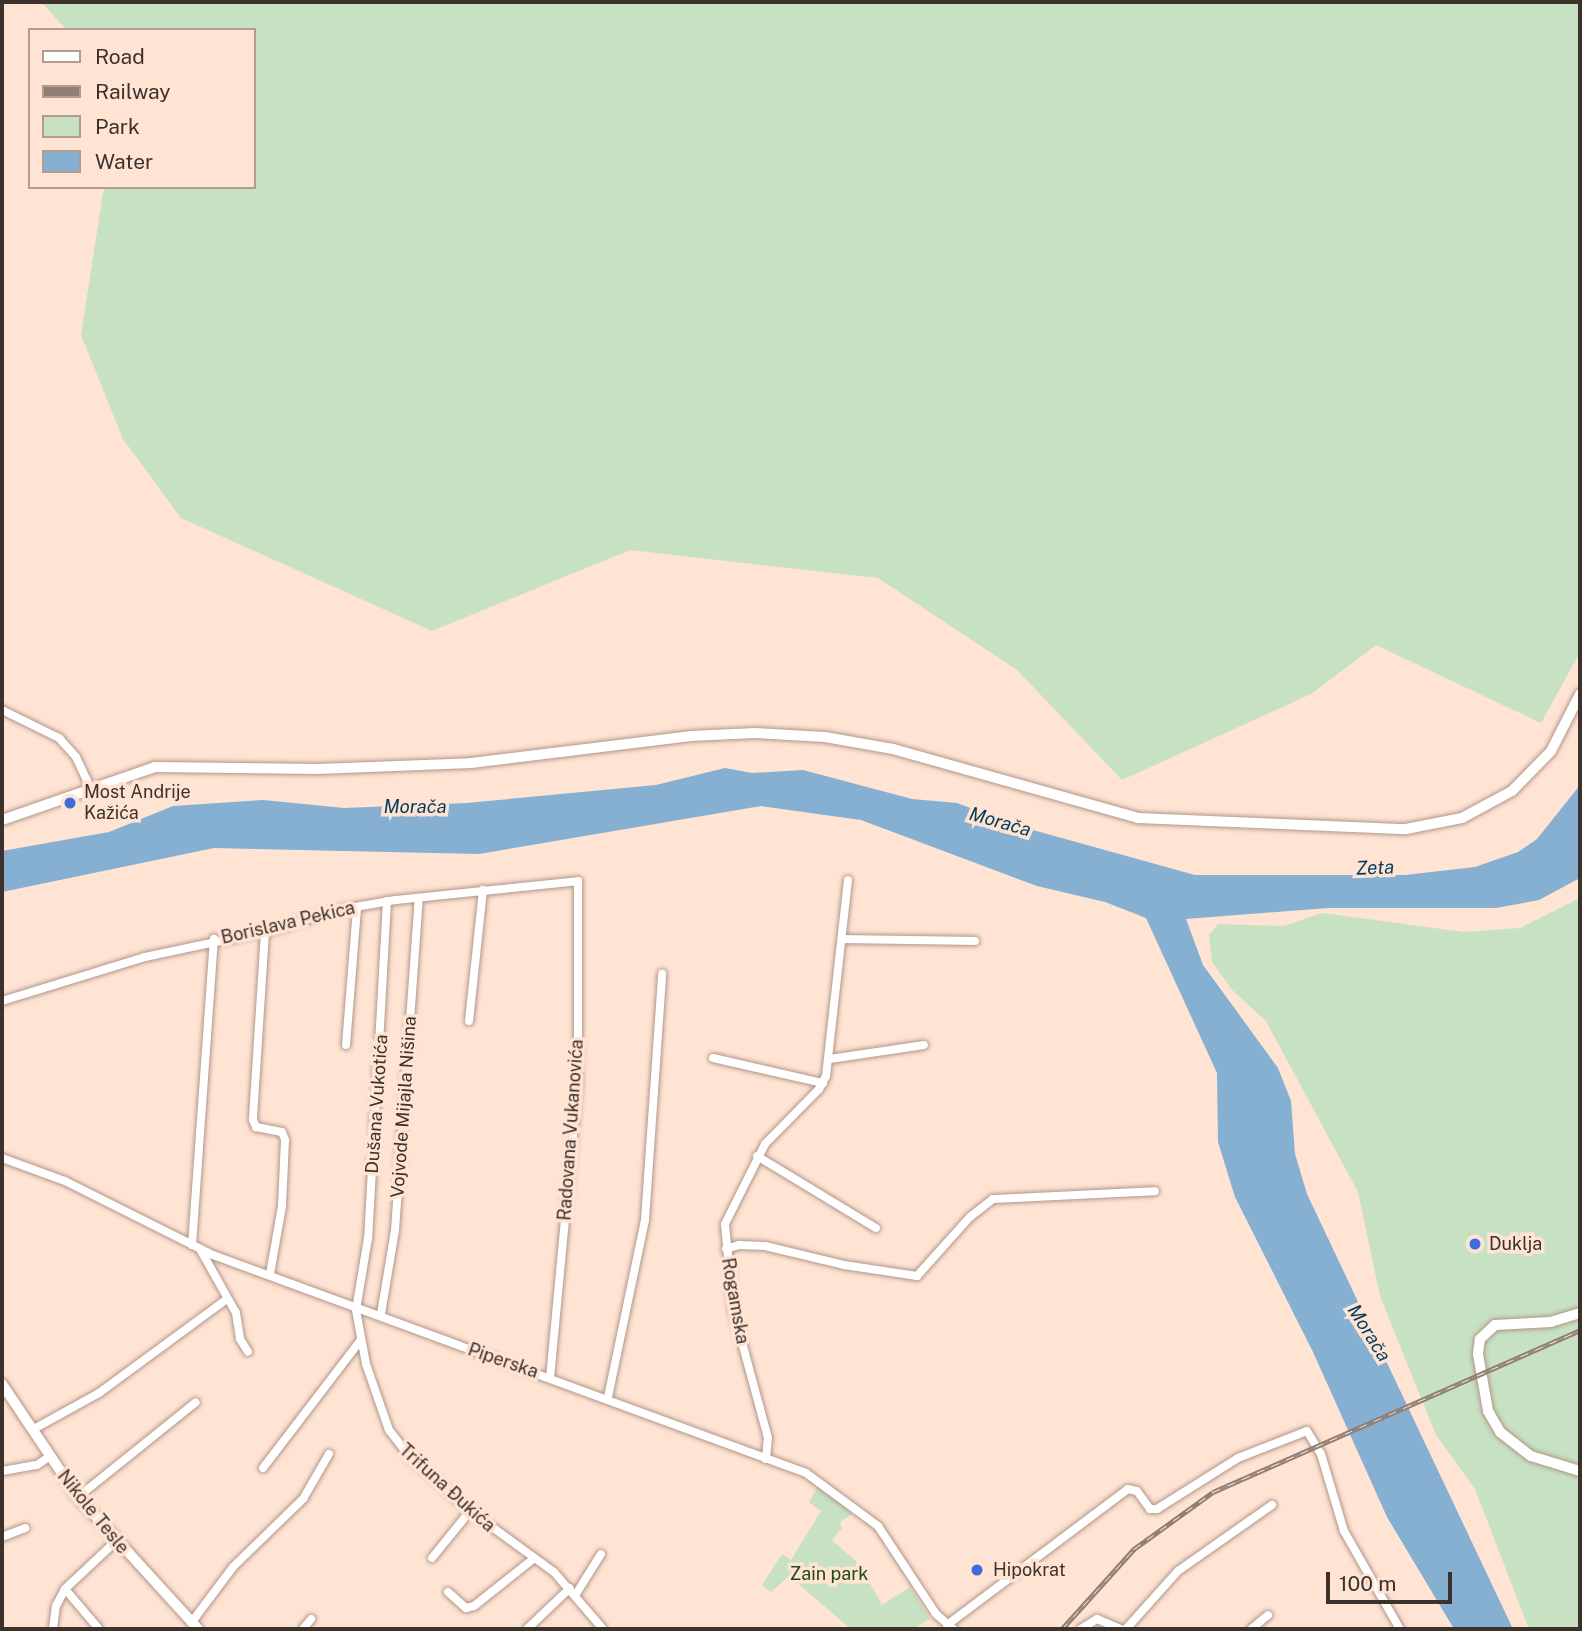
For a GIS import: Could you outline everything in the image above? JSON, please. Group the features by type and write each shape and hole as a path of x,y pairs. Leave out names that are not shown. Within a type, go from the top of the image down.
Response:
{"main road":[{"path":"2,820 89,787 158,766 318,769 456,764 687,737 777,734 893,749 1138,818 1406,830 1467,816 1512,791 1551,751 1580,694"}],"street":[{"path":"2,710 59,738 76,757 89,787"},
{"name":"Rogamska","path":"766,1459 769,1441 733,1309 726,1249 727,1219 757,1156 823,1083 830,1059 848,880"},
{"name":"Borislava Pekica","path":"2,1001 214,939 265,932 357,907 483,890 580,882"},
{"name":"Radovana Vukanovića","path":"550,1377 578,1082 580,882"},
{"path":"470,1021 483,890"},
{"name":"Vojvode Mijajla Nišina","path":"381,1314 395,1230 419,899"},
{"name":"Dušana Vukotića","path":"356,1305 369,1225 387,901"},
{"path":"346,1045 357,907"},
{"path":"265,932 254,1124 282,1132 285,1140 282,1206 270,1274"},
{"path":"214,939 196,1247 227,1299 248,1352"},
{"path":"844,939 975,941"},
{"path":"608,1397 645,1220 662,974"},
{"path":"830,1059 924,1045"},
{"path":"713,1058 823,1083"},
{"path":"757,1156 876,1228"},
{"name":"Piperska","path":"2,1158 65,1181 196,1247 608,1397 806,1473 865,1514 890,1540 936,1614 950,1627"},
{"path":"726,1249 739,1244 765,1246 917,1276 923,1274 970,1217 993,1199 1155,1191"},
{"path":"32,1430 99,1393 227,1299"},
{"name":"Trifuna Đukića","path":"356,1305 360,1341 394,1440 470,1511 573,1591 603,1629"},
{"path":"1580,1313 1550,1322 1495,1325 1480,1339 1478,1354 1488,1410 1507,1440 1531,1456 1580,1471"},
{"path":"263,1468 360,1341"},
{"name":"Nikole Tesle","path":"2,1384 78,1497 115,1542 195,1626"},
{"path":"78,1497 196,1402"},
{"path":"950,1627 1128,1489 1137,1491 1150,1508 1157,1509 1238,1458 1307,1431 1321,1454 1344,1531 1400,1629"},
{"path":"195,1626 233,1567 303,1499 329,1454"},
{"path":"2,1471 37,1465 49,1457"},
{"path":"1081,1629 1097,1619 1123,1629 1178,1571 1272,1505"},
{"path":"432,1558 470,1511"},
{"path":"2,1537 25,1528"},
{"path":"54,1629 56,1606 65,1589 115,1542"},
{"path":"527,1629 573,1591 601,1554"},
{"path":"448,1591 466,1608 474,1606 533,1559"},
{"path":"65,1589 99,1629"},
{"path":"1251,1629 1268,1615"},
{"path":"303,1629 311,1619"}],"green space":[{"path":"41,2 1580,2 1580,652 1541,723 1376,645 1311,694 1122,780 1017,670 878,578 630,550 432,631 181,518 123,439 81,335 104,189 256,189 256,28 65,28"},
{"name":"Duklja","path":"1580,898 1580,1629 1529,1629 1475,1489 1436,1435 1380,1296 1358,1192 1266,1021 1233,991 1212,962 1209,935 1218,924 1284,926 1322,913 1464,932 1520,928"},
{"name":"Zain park","path":"819,1485 852,1514 840,1522 842,1528 832,1540 860,1565 882,1605 910,1587 930,1619 913,1629 851,1629 789,1576 771,1592 762,1585 782,1554 791,1560 821,1511 809,1502"}],"water":[{"name":"Morača","path":"725,768 752,773 803,770 912,799 957,803 1022,827 1195,875 1405,875 1475,867 1518,852 1537,839 1580,785 1580,878 1539,900 1496,908 1328,908 1186,919 1203,965 1278,1068 1291,1101 1295,1154 1307,1194 1513,1629 1454,1629 1387,1517 1313,1352 1235,1197 1218,1142 1217,1073 1146,918 1105,902 1037,886 861,820 761,806 479,854 214,848 2,892 2,851 109,832 173,806 263,800 344,808 467,803 656,785"}],"railway":[{"path":"1062,1629 1134,1549 1213,1492 1580,1330"}],"place":[{"name":"Most Andrije Kažića","path":"70,803"},
{"name":"Duklja","path":"1475,1244"},
{"name":"Hipokrat","path":"977,1570"}],"water label":[{"name":"Zeta","path":"1375,868"}]}
